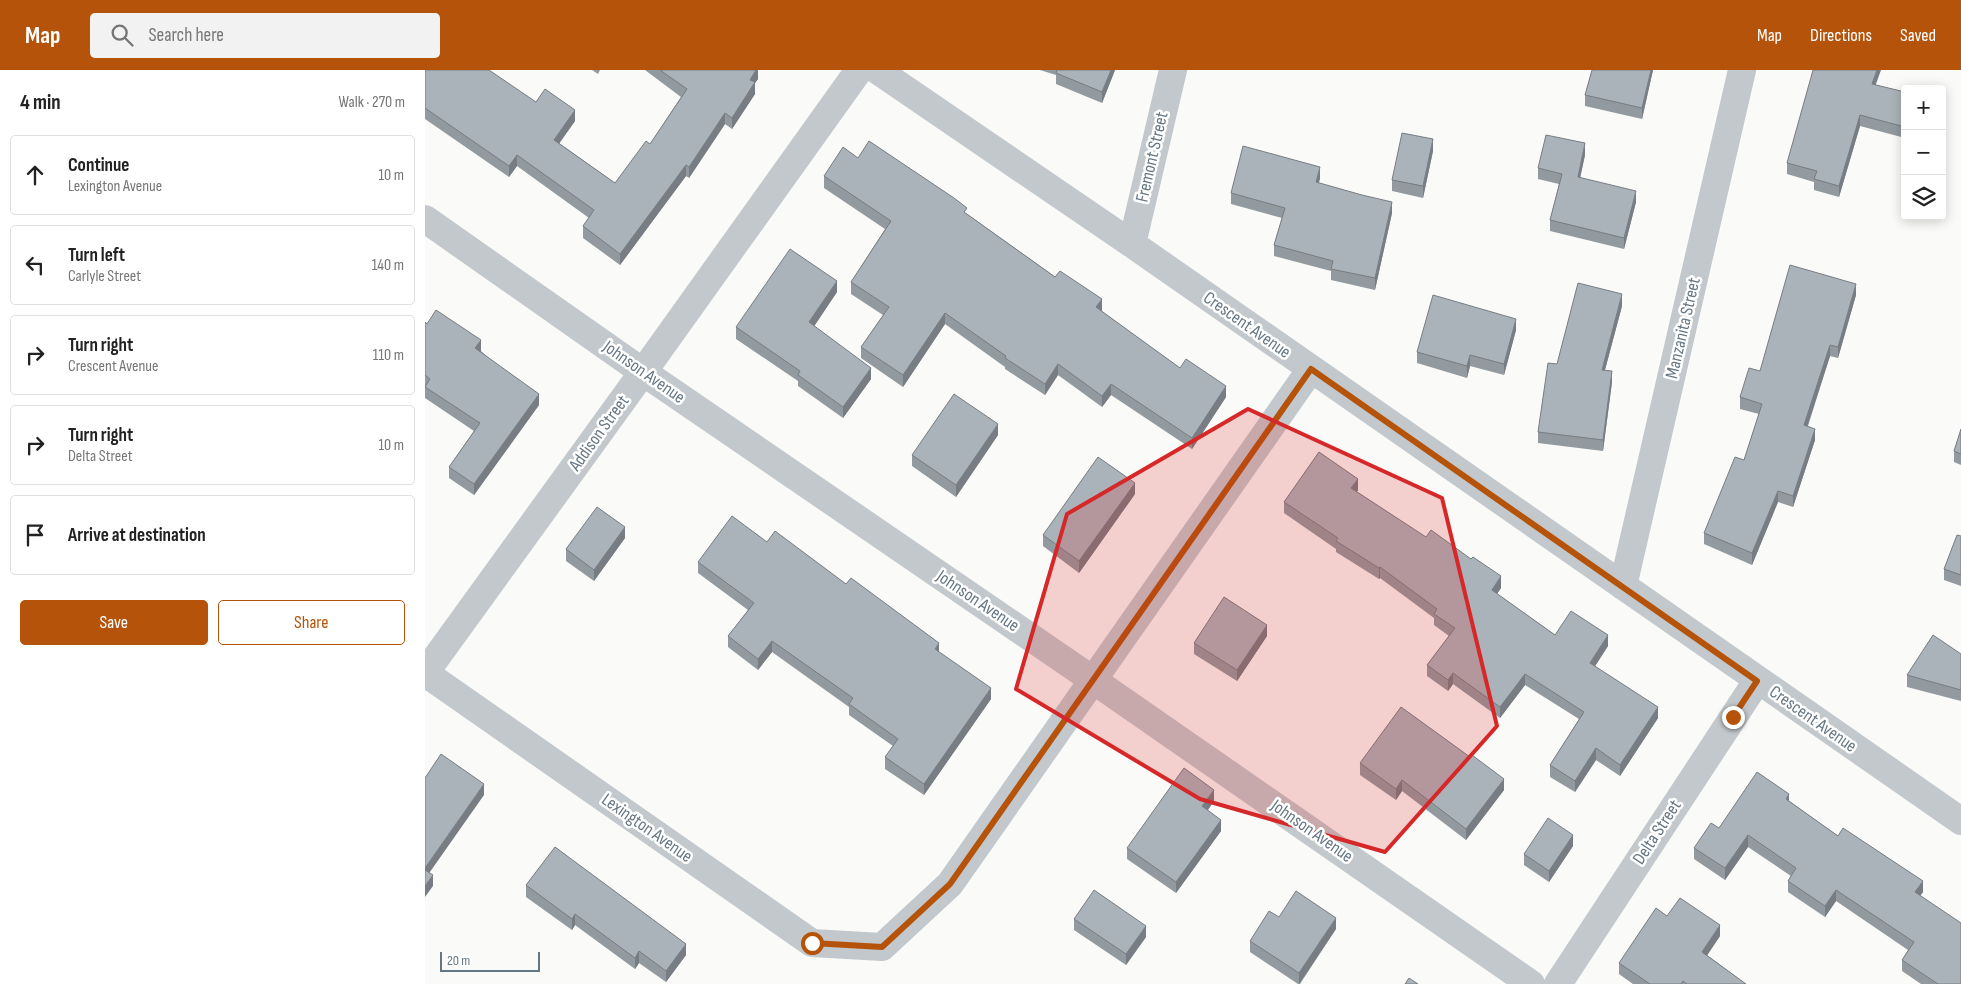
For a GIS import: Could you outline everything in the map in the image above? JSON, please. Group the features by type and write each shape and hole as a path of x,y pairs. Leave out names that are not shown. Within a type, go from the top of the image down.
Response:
{"street":[{"name":"Addison Street","path":"425,673 859,70"},
{"name":"Crescent Avenue","path":"877,70 1132,244 1757,681 1961,821"},
{"name":"Fremont Street","path":"1132,244 1173,70"},
{"name":"Manzanita Street","path":"1623,586 1742,70"},
{"name":"Johnson Avenue","path":"425,219 643,372 1093,680 1531,984"},
{"path":"1093,680 1311,369"},
{"name":"Lexington Avenue","path":"425,673 812,943 882,947 950,884 1093,680"},
{"name":"Delta Street","path":"1558,984 1757,681"}],"highlighted area":[{"path":"1248,409 1442,498 1497,726 1385,852 1200,799 1016,689 1067,514"}],"building":[{"path":"425,70 489,70 536,102 545,89 575,110 554,140 615,183 646,141 650,144 687,89 660,70 756,70 750,80 755,82 732,118 725,113 689,167 686,165 620,254 583,226 594,210 517,155 509,166 425,108"},
{"path":"1057,70 1111,70 1102,92 1056,73"},
{"path":"1592,70 1651,70 1642,108 1585,95"},
{"path":"1813,70 1877,70 1872,84 1901,91 1901,126 1860,115 1839,186 1814,179 1817,171 1787,163"},
{"path":"1402,133 1433,139 1423,186 1392,180"},
{"path":"1546,135 1585,143 1578,177 1636,191 1624,238 1550,220 1562,174 1538,168"},
{"path":"869,141 954,198 967,208 964,212 1055,277 1060,271 1102,299 1096,307 1180,368 1186,359 1226,386 1192,438 1111,384 1102,396 1058,364 1045,384 1005,358 1006,356 945,313 903,375 861,347 889,307 851,282 891,221 824,176 843,147 858,158"},
{"path":"1243,146 1320,167 1316,182 1392,202 1375,278 1331,269 1333,261 1274,245 1285,208 1231,193"},
{"path":"790,249 837,281 809,322 871,368 843,407 798,375 800,371 736,327"},
{"path":"1790,265 1856,284 1838,347 1830,345 1804,425 1815,429 1793,496 1778,491 1752,553 1704,533 1735,457 1744,460 1762,404 1740,397 1749,368 1760,371"},
{"path":"1578,283 1622,294 1602,370 1612,371 1603,440 1538,432 1548,363 1557,364"},
{"path":"1433,295 1516,319 1504,364 1470,355 1467,366 1417,352"},
{"path":"436,310 481,340 475,348 539,394 474,484 449,467 480,423 425,387 430,379 425,375 425,322 427,324"},
{"path":"954,394 998,424 956,485 912,455"},
{"path":"1961,429 1961,454 1954,451"},
{"path":"1319,452 1358,479 1351,488 1426,537 1431,530 1471,559 1473,557 1501,576 1492,590 1555,635 1571,611 1608,635 1590,663 1658,707 1620,765 1596,748 1575,781 1550,765 1584,712 1525,674 1500,707 1453,673 1448,680 1427,665 1455,628 1434,614 1437,609 1380,567 1336,541 1338,538 1284,502"},
{"path":"1098,457 1135,483 1079,561 1043,535"},
{"path":"597,507 625,527 594,570 566,549"},
{"path":"732,516 767,542 775,531 846,584 851,578 939,643 935,649 991,688 924,784 885,757 898,739 849,704 853,698 772,641 758,659 728,636 754,603 698,562"},
{"path":"1957,535 1961,536 1961,575 1944,569"},
{"path":"1224,597 1267,625 1237,670 1194,643"},
{"path":"1933,635 1961,654 1961,690 1907,675"},
{"path":"1401,707 1504,779 1466,829 1402,780 1396,789 1360,763"},
{"path":"441,754 484,784 425,868 425,778"},
{"path":"1184,768 1214,790 1202,806 1221,820 1176,882 1127,848"},
{"path":"1757,772 1789,794 1786,799 1838,836 1843,828 1923,881 1915,892 1961,923 1961,984 1938,984 1902,960 1914,942 1836,890 1825,906 1788,881 1796,868 1748,835 1725,868 1694,848 1711,823 1719,828"},
{"path":"1548,818 1573,835 1549,871 1524,854"},
{"path":"555,847 686,944 666,971 639,951 635,958 575,914 572,919 526,885"},
{"path":"425,870 433,875 425,886"},
{"path":"1094,890 1146,926 1126,954 1074,919"},
{"path":"1296,891 1336,918 1299,973 1250,941 1269,911 1279,917"},
{"path":"1680,898 1720,925 1702,952 1746,984 1687,984 1683,981 1681,984 1650,984 1619,963 1656,908 1667,916"},
{"path":"1409,978 1418,984 1405,984"}],"route":[{"path":"812,943 882,947 950,884 1311,369 1757,681 1733,717"}]}
